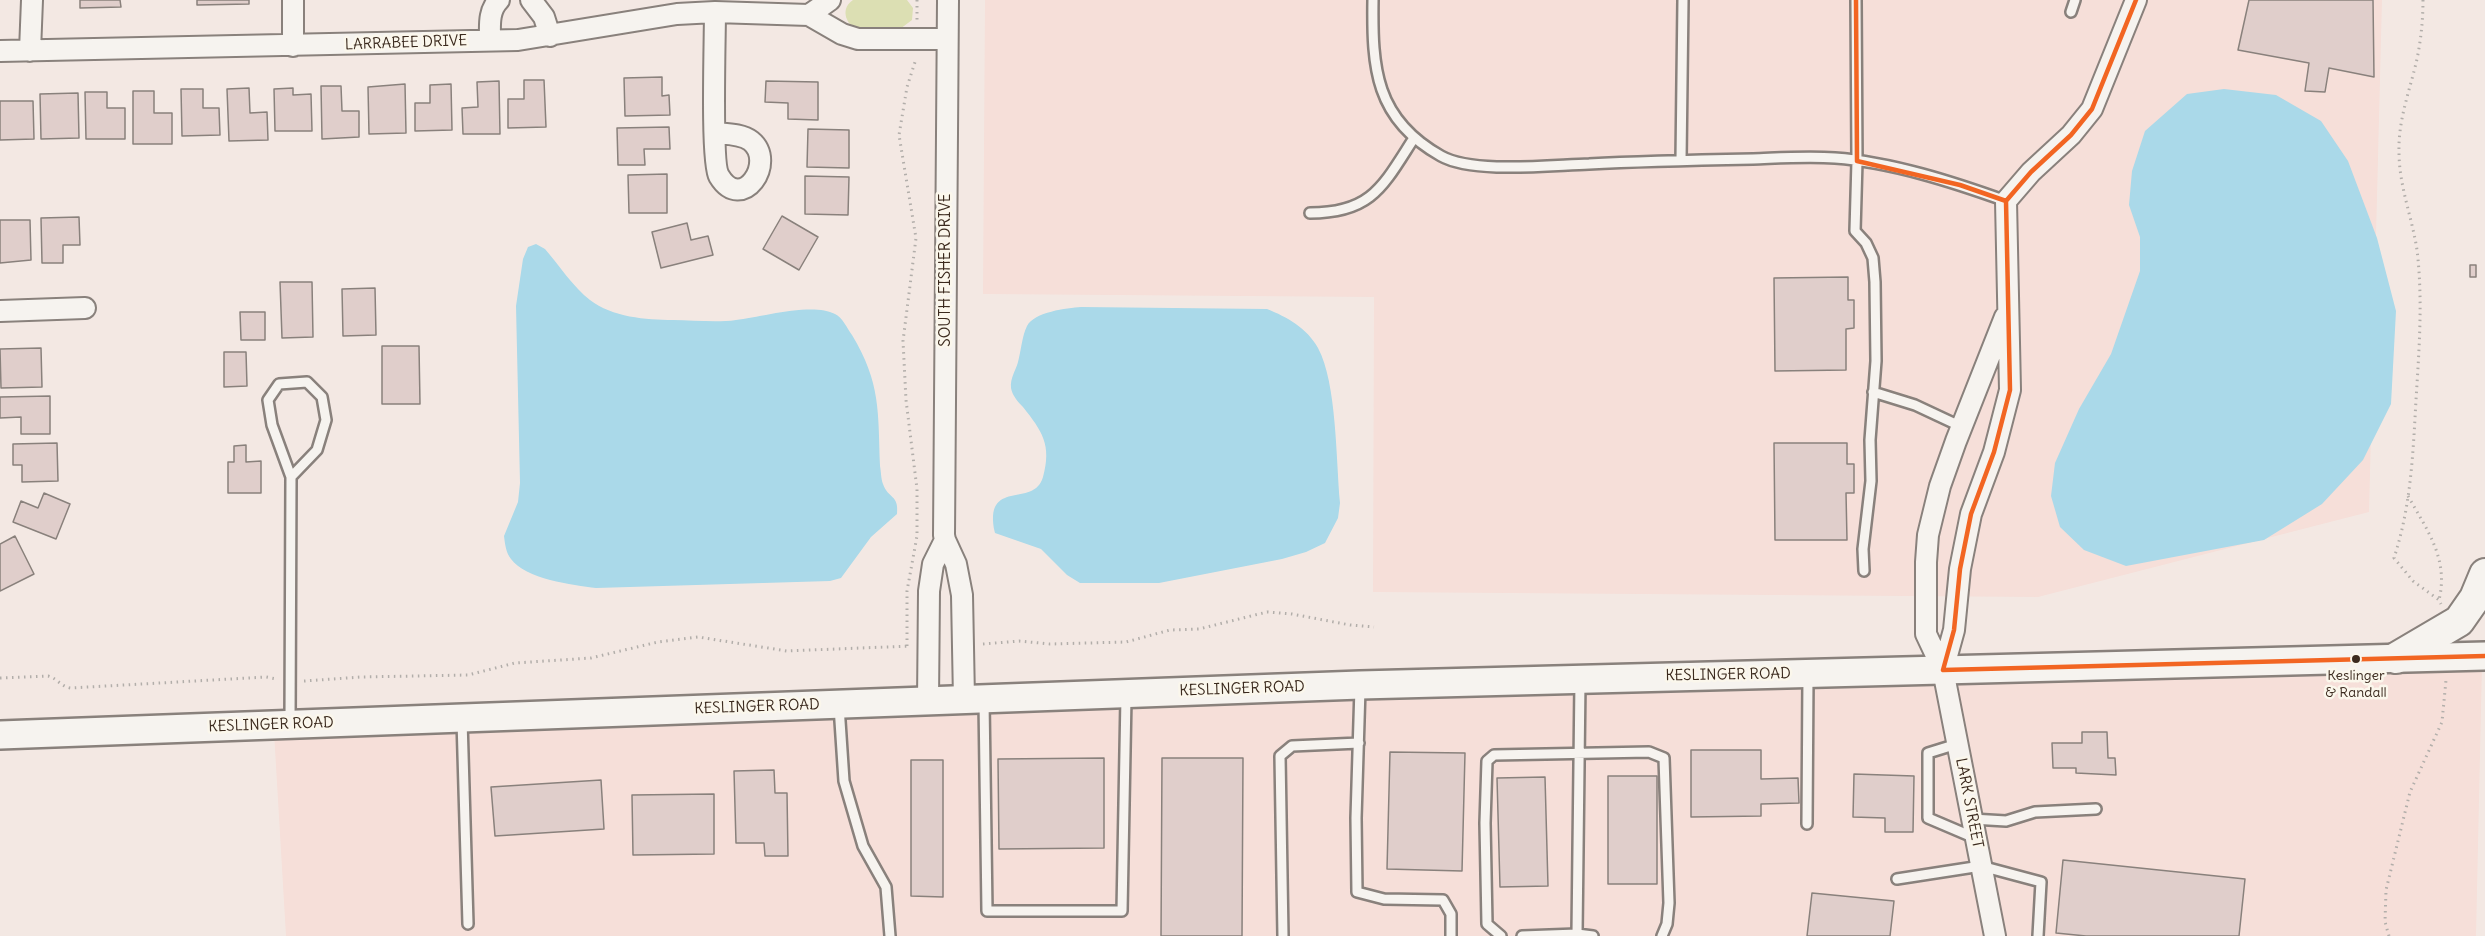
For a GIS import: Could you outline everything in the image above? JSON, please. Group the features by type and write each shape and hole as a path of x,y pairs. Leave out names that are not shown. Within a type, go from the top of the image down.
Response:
{"main road":[{"path":"2396,658 2459,621 2475,598 2485,574"},
{"name":"KESLINGER ROAD","path":"0,735 1360,685 2485,656"}],"street":[{"path":"30,51 32,0"},
{"path":"293,0 293,46"},
{"path":"490,40 490,16 494,5 499,0"},
{"path":"531,0 544,17 550,36"},
{"path":"809,15 830,0"},
{"name":"SOUTH FISHER DRIVE","path":"928,701 929,591 933,564 944,538 948,0"},
{"path":"1943,670 1954,630 1960,569 1971,514 1994,452 2010,390 2006,201 2031,172 2071,135 2091,109 2136,0"},
{"path":"715,12 716,133"},
{"name":"LARRABEE DRIVE","path":"0,51 490,40 550,36 677,14 715,12 809,15 842,34 858,39 947,39"},
{"path":"0,311 85,308"},
{"path":"1943,670 1926,634 1928,535 1940,486 2008,309"},
{"name":"SOUTH FISHER DRIVE","path":"944,538 956,564 962,595 962,646 974,699"},
{"name":"LARK STREET","path":"1943,670 1995,936"}],"lane":[{"path":"1373,0 1372,49 1378,84 1392,111 1414,138 1443,158 1475,165 1514,167 1681,160 1814,158 1857,161 1960,185 2006,201"},
{"path":"1681,160 1683,0"},
{"path":"1856,0 1855,231 1866,243 1873,258 1875,282 1876,361 1870,440 1871,481 1863,549 1864,571"},
{"path":"2071,12 2074,0"},
{"path":"1310,213 1335,213 1362,204 1387,181 1414,138"},
{"path":"290,724 291,477 272,425 268,400 279,384 307,382 322,397 326,420 317,450 291,477"},
{"path":"1873,392 1915,405 1962,427"},
{"path":"1807,824 1809,673"},
{"path":"1577,934 1580,679"},
{"path":"1360,685 1356,818 1357,892 1384,899 1443,900 1451,914 1451,936"},
{"path":"974,699 987,910 1122,911 1126,693"},
{"path":"839,704 844,781 863,846 886,887 890,936"},
{"path":"462,718 468,924"},
{"path":"1283,936 1281,756 1292,746 1359,743"},
{"path":"1957,744 1928,753 1928,818 1976,838"},
{"path":"1501,936 1487,924 1485,823 1487,761 1494,755 1649,752 1664,758 1669,903 1667,924 1662,936"},
{"path":"1972,819 2006,821 2035,812 2096,808"},
{"path":"1898,879 1981,866 2042,882 2037,936"},
{"path":"1522,936 1577,934 1593,936"}],"path":[{"path":"917,0 917,53 907,87 899,135 915,238 903,341 906,400 917,489 917,536"},
{"path":"2423,0 2423,25 2403,111 2399,152 2403,191 2417,250 2420,312 2408,496 2405,524 2394,558 2413,581 2439,600 2442,607"},
{"path":"2408,496 2439,554 2443,578 2439,600"},
{"path":"962,646 1019,641 1050,644 1126,642 1170,630 1199,629 1239,617 1267,612 1374,627"},
{"path":"0,678 48,676 54,677 66,687 71,688 266,677 290,681 373,676 468,675 515,663 591,658 667,640 698,638 787,651 928,646"},
{"path":"2389,936 2384,906 2389,879 2410,792 2438,732 2445,695"}],"shaded area":[{"path":"985,0 2382,0 2369,512 2038,597 1373,592 1374,297 983,294"},
{"path":"2482,663 2476,936 286,936 274,732"}],"green space":[{"path":"853,0 907,0 913,8 912,20 900,29 853,27 848,21 846,10"}],"water":[{"path":"2224,89 2276,95 2321,121 2348,161 2377,238 2396,311 2391,404 2363,460 2322,504 2264,540 2126,566 2084,550 2060,527 2051,496 2055,463 2079,409 2111,354 2140,271 2140,237 2129,205 2132,171 2145,131 2187,94"},
{"path":"536,244 545,249 584,295 599,306 619,314 652,319 721,321 814,309 835,314 840,318 861,352 873,383 878,413 882,480 885,489 895,500 897,508 897,514 871,537 841,578 830,581 596,588 538,576 527,572 511,559 504,536 518,502 520,483 516,306 523,259 528,247"},
{"path":"1081,307 1267,309 1302,329 1318,348 1324,363 1335,423 1340,503 1338,518 1325,543 1306,552 1282,559 1159,583 1080,583 1067,575 1041,549 995,533 993,516 996,505 1003,499 1030,491 1038,486 1046,466 1044,439 1014,396 1011,388 1025,330 1031,321 1043,314"}],"building":[{"path":"80,0 120,0 121,7 80,8"},
{"path":"197,0 249,0 249,4 197,5"},
{"path":"2249,0 2373,0 2374,77 2329,68 2325,92 2305,91 2309,63 2238,50"},
{"path":"662,77 662,96 669,95 670,115 625,116 624,78"},
{"path":"524,80 544,80 546,127 508,128 508,99 524,99"},
{"path":"499,81 500,134 463,134 462,108 478,107 477,82"},
{"path":"766,81 818,82 818,120 788,119 788,103 765,102"},
{"path":"405,84 406,133 369,134 368,87"},
{"path":"451,84 452,130 415,131 415,103 430,103 430,85"},
{"path":"321,86 341,86 342,111 359,111 359,137 322,139"},
{"path":"249,88 250,113 267,112 268,140 229,141 227,89"},
{"path":"293,88 293,95 311,94 312,131 275,131 274,89"},
{"path":"181,89 203,89 203,108 219,108 220,135 182,136"},
{"path":"133,91 154,91 154,113 172,113 172,144 133,144"},
{"path":"85,92 107,92 107,108 125,108 125,139 86,139"},
{"path":"78,93 79,138 41,139 40,94"},
{"path":"0,101 33,101 34,139 0,140"},
{"path":"669,127 670,149 644,149 645,165 618,165 617,128"},
{"path":"808,129 849,130 849,168 807,167"},
{"path":"667,174 667,213 629,213 628,175"},
{"path":"805,176 849,177 848,215 805,214"},
{"path":"782,216 818,237 799,270 763,249"},
{"path":"79,217 80,245 63,245 63,263 42,263 41,218"},
{"path":"0,220 30,220 31,260 0,263"},
{"path":"687,223 691,240 708,236 713,255 661,268 652,232"},
{"path":"2470,265 2476,265 2476,277 2470,277"},
{"path":"1848,277 1848,300 1854,300 1854,328 1846,329 1846,370 1775,371 1774,278"},
{"path":"280,282 312,282 313,337 282,338"},
{"path":"375,288 376,335 343,336 342,289"},
{"path":"240,312 265,312 265,340 241,340"},
{"path":"382,346 419,346 420,404 382,404"},
{"path":"41,348 42,387 1,388 0,349"},
{"path":"224,352 246,352 247,386 224,387"},
{"path":"50,396 50,434 21,434 21,417 0,418 0,397"},
{"path":"57,443 58,481 22,482 22,465 13,465 13,444"},
{"path":"1774,443 1847,443 1847,464 1854,464 1854,493 1846,493 1847,540 1775,540"},
{"path":"246,445 246,462 261,461 261,493 228,493 228,462 234,462 234,446"},
{"path":"44,493 70,504 56,539 13,522 21,501 38,508"},
{"path":"15,536 34,574 0,591 0,544"},
{"path":"2082,732 2107,732 2108,758 2115,758 2116,775 2076,773 2076,768 2053,768 2052,743 2082,743"},
{"path":"1691,750 1761,750 1761,779 1798,778 1799,803 1761,804 1761,816 1691,817"},
{"path":"1390,752 1465,753 1462,871 1387,869"},
{"path":"1104,758 1104,848 999,849 998,759"},
{"path":"1162,758 1243,758 1242,936 1161,936"},
{"path":"911,760 943,760 943,897 911,896"},
{"path":"774,770 775,793 787,793 788,856 765,856 764,843 736,843 734,771"},
{"path":"1854,774 1914,776 1913,832 1885,832 1885,818 1853,817"},
{"path":"1608,776 1657,776 1657,884 1608,884"},
{"path":"1545,777 1548,886 1500,887 1497,778"},
{"path":"601,780 604,829 495,836 491,787"},
{"path":"714,794 714,854 633,855 632,795"},
{"path":"2063,860 2245,879 2239,936 2086,936 2056,933"},
{"path":"1812,893 1894,901 1890,936 1807,936"}],"transit line":[{"path":"1856,0 1857,161"},
{"path":"1943,670 1954,630 1960,569 1971,514 1994,452 2010,390 2006,201 2031,172 2071,135 2092,109 2136,0"},
{"path":"1857,161 1960,185 2006,201"},
{"path":"1943,670 2485,656"}],"place":[{"name":"Keslinger & Randall","path":"2356,659"}]}
